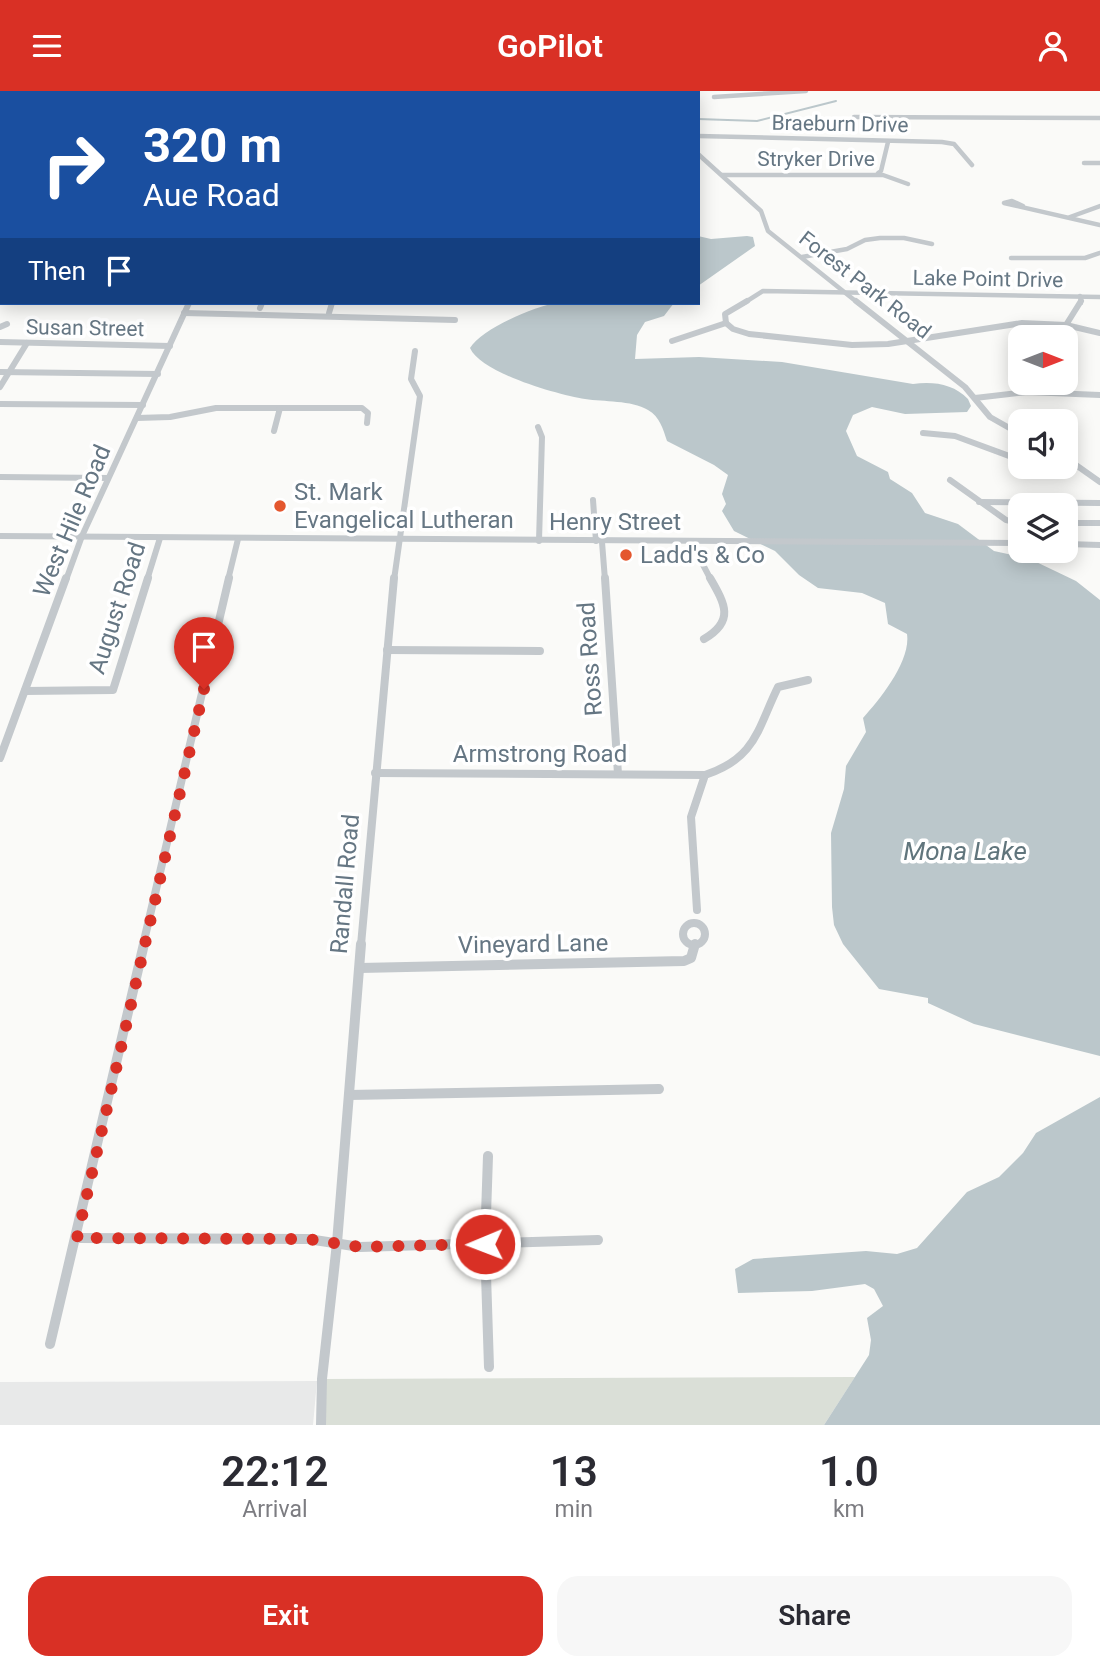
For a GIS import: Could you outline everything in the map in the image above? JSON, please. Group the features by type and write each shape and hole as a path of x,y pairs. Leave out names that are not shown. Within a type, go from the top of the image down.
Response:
{"street":[{"path":"714,97 806,91"},
{"path":"854,117 1100,118"},
{"name":"Braeburn Drive","path":"700,136 950,143 972,165"},
{"path":"878,173 881,171 888,142"},
{"name":"Forest Park Road","path":"700,155 761,211 768,231 909,341 975,398 990,418 1008,428"},
{"path":"1084,163 1100,163"},
{"name":"Stryker Drive","path":"722,175 865,176 878,173 890,174 908,184"},
{"path":"1023,206 1100,225"},
{"path":"1070,216 1100,206"},
{"path":"802,257 847,249 865,240 880,238 904,238 932,244"},
{"path":"1011,258 1091,257 1100,253"},
{"name":"Lake Point Drive","path":"726,323 725,314 763,291 1100,297"},
{"path":"1009,325 1066,325 1078,307 1080,296"},
{"name":"West Hile Road","path":"0,758 82,536 188,305"},
{"path":"329,313 331,305"},
{"path":"184,313 455,320"},
{"path":"672,341 726,323 733,329 749,334 851,345 909,341 1008,325"},
{"path":"0,327 7,324"},
{"path":"1078,328 1100,333"},
{"name":"Susan Street","path":"0,342 170,346"},
{"path":"0,387 27,343"},
{"name":"Randall Road","path":"321,1425 322,1379 337,1243 375,773 398,540 420,396 411,381 415,351"},
{"path":"0,372 158,374"},
{"path":"975,398 1027,392 1100,395"},
{"path":"0,404 143,405"},
{"path":"137,418 170,417 216,408 362,408 368,413 366,423"},
{"path":"274,431 280,408"},
{"path":"538,427 542,437 539,541"},
{"path":"923,433 956,436 1008,456"},
{"path":"1078,468 1100,482"},
{"path":"0,477 108,478"},
{"path":"950,480 1008,520"},
{"name":"Ross Road","path":"593,500 599,541 618,774"},
{"path":"979,502 1100,503"},
{"path":"1078,523 1100,523"},
{"name":"Henry Street","path":"0,536 1008,544"},
{"name":"August Road","path":"25,691 113,690 160,538"},
{"path":"50,1344 77,1238 238,539"},
{"path":"691,541 694,555 716,590 725,615 723,624 704,639"},
{"path":"1078,544 1100,545"},
{"path":"387,650 540,651"},
{"path":"697,909 691,817 705,775 730,767 748,752 778,687 808,680"},
{"name":"Armstrong Road","path":"375,773 705,775"},
{"name":"Vineyard Lane","path":"360,968 684,961 691,958 695,944"},
{"path":"349,1095 659,1089"},
{"path":"488,1156 485,1244 489,1367"},
{"path":"77,1238 307,1239 360,1247 598,1241"}],"shaded area":[{"path":"855,1377 824,1425 319,1425 322,1379"},
{"path":"317,1381 313,1425 0,1425 0,1382"}],"water":[{"path":"700,236 711,239 753,237 755,246 700,285"},
{"name":"Mona Lake","path":"550,305 672,305 664,316 645,322 637,335 635,359 699,357 782,362 913,384 943,385 968,399 971,406 967,412 905,414 872,407 853,415 846,431 857,456 888,472 890,479 912,493 925,513 958,524 994,551 1008,554 1008,563 1038,563 1076,581 1100,600 1100,1056 974,1024 928,1003 928,998 879,989 843,944 834,925 831,833 844,789 846,766 866,732 863,718 899,667 907,645 907,634 888,624 885,603 862,593 818,588 799,575 775,551 734,531 722,511 726,504 722,494 728,475 667,441 658,420 648,410 634,404 585,399 540,388 504,374 477,357 470,348 476,341 509,320"},
{"path":"1100,1097 1100,1425 824,1425 869,1355 871,1340 867,1318 883,1306 874,1289 865,1284 812,1291 738,1293 735,1269 753,1259 866,1251 897,1254 917,1248 967,1192 999,1177 1023,1153 1036,1133"}],"waterway":[{"path":"700,119 757,121 836,101"}],"place":[{"name":"St. Mark Evangelical Lutheran","path":"280,506"},
{"name":"Ladd's & Co","path":"626,555"}],"route":[{"path":"204,689 77,1238 307,1239 360,1247 485,1244"}]}
